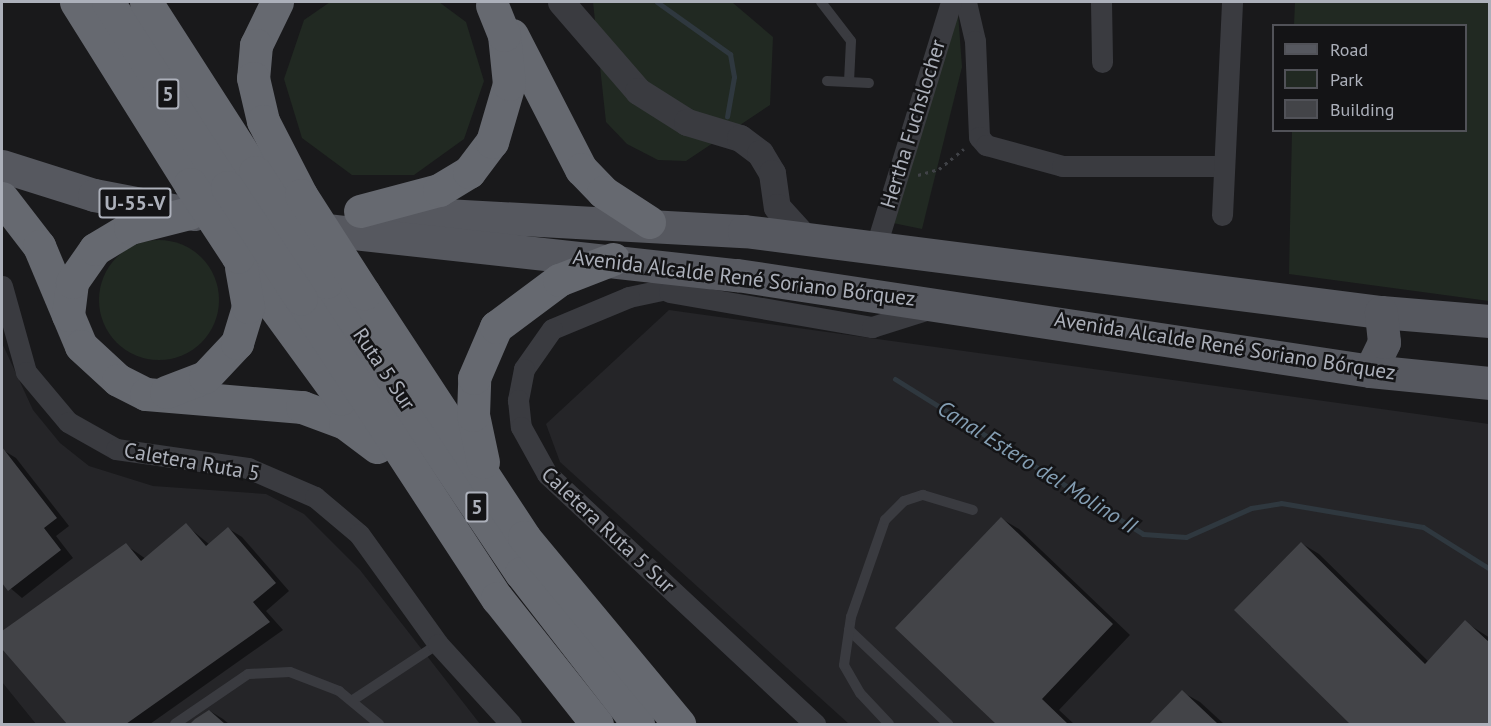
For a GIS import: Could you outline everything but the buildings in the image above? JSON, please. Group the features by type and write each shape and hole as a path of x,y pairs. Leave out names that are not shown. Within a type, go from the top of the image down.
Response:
{"highway":[{"name":"Ruta 5 Sur","path":"146,2 252,196 314,291 497,598 597,724"},
{"path":"277,2 256,45 255,93 301,195 494,492 580,610 679,724"},
{"path":"360,211 439,190 469,172 488,148 502,118 509,84 504,35 490,3"},
{"path":"490,3 581,169 603,192 650,222"},
{"name":"Ruta 5 Sur","path":"85,6 252,196"},
{"path":"85,6 190,199 378,447 497,598"},
{"path":"2,198 39,246 69,323 92,359 146,394 302,407 345,423 378,447"},
{"path":"69,323 72,282 95,249 130,228 190,199"},
{"path":"494,492 473,415 474,378 482,354 496,327 529,298 576,272 613,260"},
{"path":"146,394 198,381 232,351 247,316 246,271"},
{"name":"Ruta 5 Sur","path":"314,291 527,582 638,724"}],"main road":[{"name":"Avenida Alcalde René Soriano Bórquez","path":"2,150 99,177 360,211 650,222 744,231 1381,312 1490,321"},
{"name":"Avenida Alcalde René Soriano Bórquez","path":"2,166 94,195 190,199 252,196 613,260 944,303 1370,371 1490,383"},
{"path":"737,275 876,246"},
{"path":"1370,371 1384,342 1381,312"}],"street":[{"path":"561,2 638,91 687,122 750,144 767,163 777,207 805,238"},
{"name":"Hertha Fuchslocher","path":"876,246 951,2"},
{"path":"966,2 975,41 979,137 995,150 1062,166 1222,166"},
{"path":"1101,2 1102,62"},
{"path":"1222,215 1222,166 1232,2"},
{"path":"744,231 772,187"},
{"name":"Caletera Ruta 5 Sur","path":"737,275 654,290 579,315 540,341 520,384 525,440 547,474 815,724"},
{"name":"Caletera Ruta 5","path":"2,286 26,372 68,422 116,449 248,468 315,497 359,534 438,644 511,724"},
{"name":"Caletera Ruta 5 Sur","path":"654,290 872,327 944,303"}],"lane":[{"path":"821,2 851,41 849,82"},
{"path":"827,81 869,83"},
{"path":"889,724 860,693 844,665 849,630 885,520 904,501 923,495 973,510"},
{"path":"849,630 948,724"},
{"path":"353,700 438,644"},
{"path":"174,724 248,674 307,676 353,700 379,724"}],"path":[{"path":"894,182 939,169 979,137"}],"shaded area":[{"path":"669,310 1489,424 1489,724 849,724 560,462 546,424"},
{"path":"2,343 33,410 60,443 89,466 153,486 266,494 304,514 360,570 480,724 36,724 2,682"}],"green space":[{"path":"330,2 439,2 466,22 484,81 464,139 414,175 352,175 302,138 284,79 304,20"},
{"path":"593,2 733,3 773,37 770,105 686,161 658,160 627,144 606,122"},
{"path":"1295,2 1489,2 1489,301 1289,274 1292,132 1467,132 1467,24 1294,24"},
{"path":"958,13 962,67 922,229 893,223"},
{"path":"159,240 182,245 201,258 214,277 219,300 214,323 201,342 182,355 159,360 136,355 117,342 104,323 99,300 104,277 117,258 136,245"}],"waterway":[{"name":"Canal Estero del Molino II","path":"657,2 730,54 734,77 727,116"},
{"name":"Canal Estero del Molino II","path":"895,379 1143,534 1186,537 1251,508 1281,503 1423,527 1490,569"}]}
